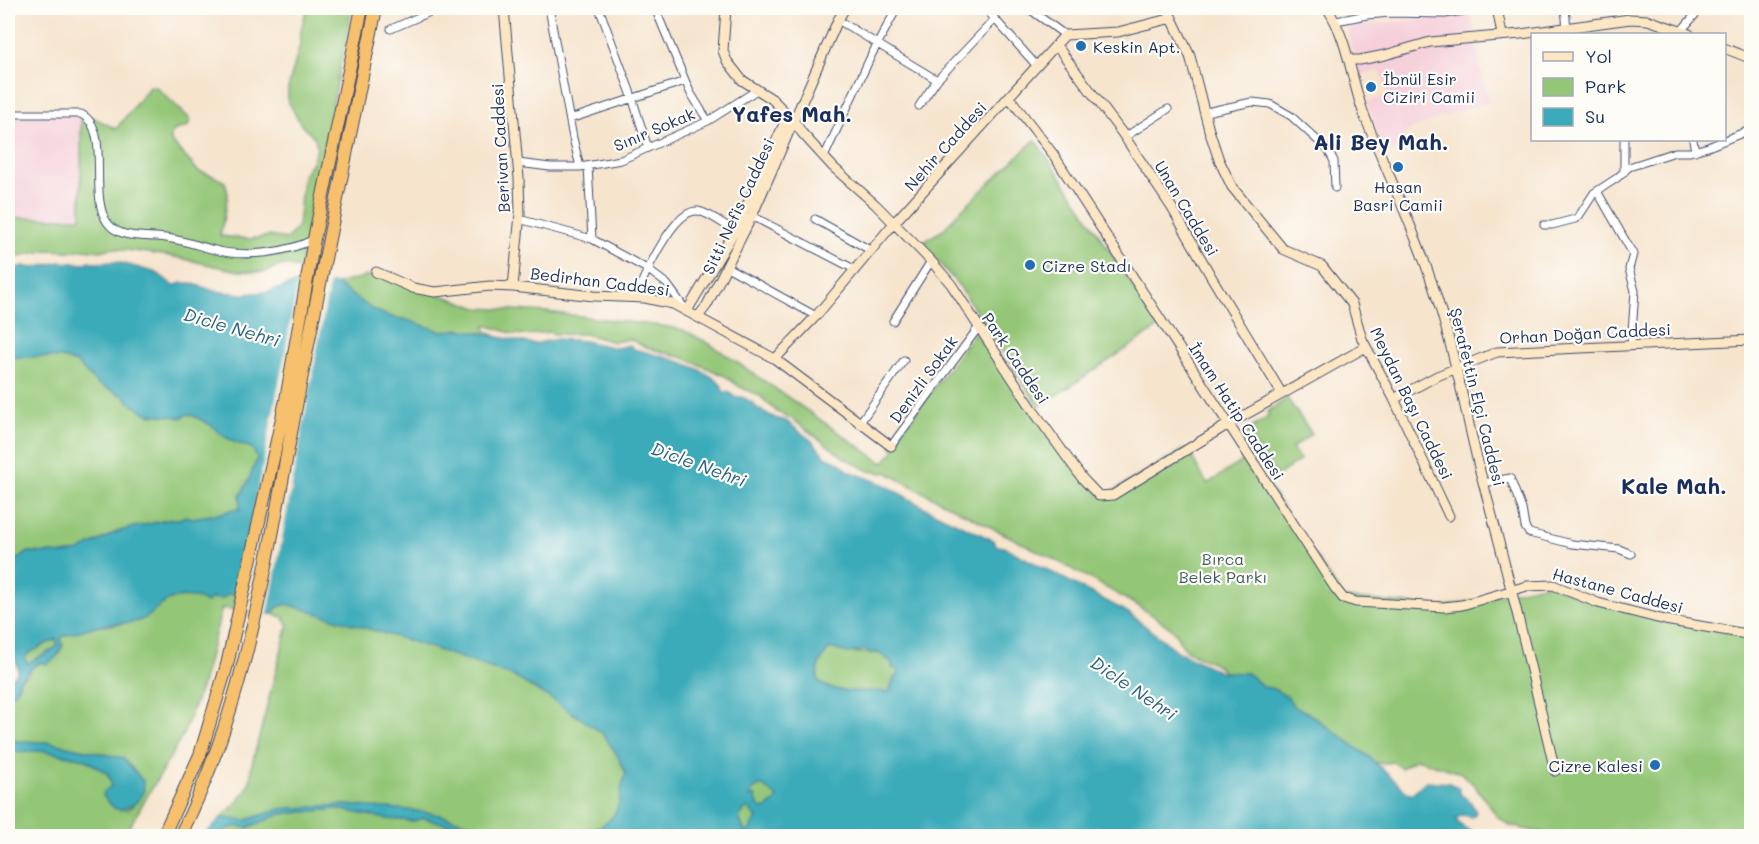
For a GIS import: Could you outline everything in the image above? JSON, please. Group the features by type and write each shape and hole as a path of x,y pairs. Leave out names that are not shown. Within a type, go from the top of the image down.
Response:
{"highway":[{"path":"163,837 192,775 207,736 228,665 286,400 313,245 362,8"},
{"path":"180,837 214,761 230,714 257,615 325,251 376,8"}],"street":[{"path":"391,29 438,8"},
{"name":"Berivan Caddesi","path":"504,8 518,163 519,219 513,287"},
{"path":"549,8 570,119 584,167 592,239"},
{"path":"599,8 633,99 648,148"},
{"path":"655,8 685,81 708,121"},
{"name":"Park Caddesi","path":"726,8 723,51 727,61 742,80 772,99 824,157 932,261 951,285 1055,441 1090,488 1099,496 1113,495 1227,424 1366,348"},
{"name":"Sitti Nefis Caddesi","path":"698,317 707,305 752,216 791,118 846,8"},
{"path":"824,157 897,8"},
{"path":"985,8 1036,65"},
{"path":"1028,8 1065,35 1118,32 1172,18"},
{"name":"Meydan Başı Caddesi","path":"1168,8 1190,56 1219,160 1232,187 1283,249 1322,266 1352,304 1366,348 1394,399 1449,516"},
{"name":"Şerafettin Elçi Caddesi","path":"1327,8 1336,21 1350,60 1359,105 1421,250 1458,368 1555,771"},
{"path":"1336,21 1389,10 1445,14 1481,8"},
{"path":"1497,8 1502,35"},
{"path":"1565,8 1567,29"},
{"path":"1350,60 1385,55 1430,42 1567,29 1582,31 1630,20 1648,20 1685,33 1701,8"},
{"path":"920,106 937,80 995,19"},
{"path":"838,20 937,80"},
{"name":"Nehir Caddesi","path":"775,359 816,316 894,223 1065,35"},
{"name":"Unan Caddesi","path":"1056,45 1125,137 1172,208 1282,394"},
{"path":"1726,48 1752,59"},
{"path":"570,119 685,81"},
{"name":"Sınır Sokak","path":"518,163 550,167 584,167 621,160 708,121 757,90"},
{"name":"İmam Hatip Caddesi","path":"1009,97 1053,154 1227,424 1343,598 1367,603 1444,607 1480,601 1512,590"},
{"path":"1206,112 1252,102 1270,104 1291,116 1328,150 1334,161 1335,188"},
{"path":"1125,137 1168,109"},
{"path":"8,114 81,114 90,120 97,140 101,213 113,229 120,233 165,238 231,253 313,245"},
{"path":"519,219 592,239 647,269 667,284 687,311 735,231 791,118"},
{"path":"1726,139 1752,129"},
{"path":"1624,141 1624,172"},
{"path":"1693,141 1695,151"},
{"path":"1544,225 1575,219 1597,190 1629,167 1675,152 1695,151 1721,141"},
{"path":"1597,190 1633,254 1629,269 1635,291 1631,345"},
{"path":"635,298 647,269 680,219 697,211 735,231"},
{"path":"752,216 854,269"},
{"path":"815,219 870,250"},
{"path":"893,321 932,261"},
{"path":"727,267 816,316"},
{"name":"Bedirhan Caddesi","path":"376,272 413,288 435,292 490,286 513,287 635,298 673,304 775,359 891,446"},
{"name":"Denizli Sokak","path":"891,446 978,328"},
{"name":"Orhan Doğan Caddesi","path":"1394,399 1420,384 1497,352 1752,340"},
{"path":"859,424 904,360"},
{"path":"1484,483 1510,478 1522,509 1525,527 1529,533 1572,544 1619,549 1631,554"},
{"name":"Hastane Caddesi","path":"1512,590 1538,585 1553,585 1598,603 1665,620 1752,635"}],"shaded area":[{"path":"1471,15 1481,70 1490,102 1453,113 1405,132 1406,146 1384,154 1367,102 1388,95 1380,71 1356,75 1347,26"},
{"path":"8,114 81,114 81,218 8,218"}],"green space":[{"path":"307,8 352,8 300,270 283,265 264,272 238,271 170,256 111,248 101,251 48,250 8,258 8,218 81,218 81,114 116,129 150,86 156,87 191,120 187,127 175,130 171,134 171,141 198,171 225,182 228,194 220,236 250,239 269,236 287,239 298,226 303,176 317,148 315,138 302,126 288,101 288,88"},
{"name":"Cizre Stadı","path":"1035,140 1159,327 1039,407 960,287 922,243 944,229"},
{"name":"Bırca Belek Parkı","path":"379,273 478,308 547,312 683,330 728,356 883,463 895,450 891,446 978,328 1035,413 1103,497 1187,448 1207,484 1249,457 1343,598 1444,607 1548,584 1598,603 1751,635 1751,836 1557,836 1511,826 1498,817 1474,785 1461,773 1416,759 1401,768 1393,762 1374,761 1314,717 1294,707 1290,700 1274,689 1264,687 1247,673 1223,672 1212,662 1189,652 1182,646 1172,630 1136,605 1065,565 886,472 869,471 845,458 792,419 777,412 760,396 740,387 725,376 687,359 645,347 630,339 614,342 585,334 549,332 529,335 514,334 489,326 485,326 485,330 500,339 484,333 457,329 448,332 440,331 372,309 336,284"},
{"path":"8,357 62,358 77,363 96,383 126,397 144,412 151,415 169,414 181,418 188,414 192,415 211,425 234,442 252,448 257,458 240,496 240,509 191,518 186,516 134,527 117,532 77,552 64,554 29,552 8,565"},
{"path":"1287,398 1312,434 1292,448 1300,460 1277,476 1246,432 1269,416 1267,412"},
{"path":"228,594 237,595 234,610 222,608 201,688 182,737 124,836 8,836 8,752 44,751 85,759 108,774 112,785 109,789 126,810 133,806 143,781 123,758 48,742 8,741 8,697 19,686 20,679 28,675 32,667 59,655 63,645 61,638 64,635 83,629 145,618 165,602 175,598 216,599"},
{"path":"287,604 429,647 513,676 550,698 602,733 616,753 626,774 616,813 604,824 587,829 575,836 479,836 475,827 444,816 345,805 280,809 247,820 221,818 242,796 250,783 251,768 288,625 283,617 272,614 278,607"},
{"path":"56,639 57,647 27,664 25,658 29,653"},
{"path":"830,648 844,652 881,654 893,664 899,674 894,678 889,692 845,691 828,687 820,683 817,673 821,661"},
{"path":"763,786 777,797 777,800 767,808 762,809 758,806 756,797 750,797 752,791"},
{"path":"748,808 756,817 756,822 749,832 745,833 739,818"},
{"path":"338,809 387,819 413,821 424,818 465,829 475,836 219,836 227,829 239,826 247,828 280,814"}],"water":[{"name":"Dicle Nehri","path":"89,261 94,263 116,262 157,273 174,286 191,283 214,291 243,294 268,292 293,284 336,284 372,309 440,331 465,330 533,344 558,339 584,341 616,348 630,345 633,349 693,367 715,379 722,386 722,391 734,397 742,397 775,418 786,421 811,440 825,456 838,462 849,471 885,485 929,510 993,540 997,546 1004,547 1127,612 1179,652 1220,672 1247,673 1264,687 1274,689 1288,697 1294,707 1307,712 1368,756 1410,795 1426,781 1449,783 1458,787 1461,795 1470,801 1476,811 1471,817 1463,815 1456,818 1460,824 1476,834 1489,833 1500,836 575,836 582,831 600,826 610,819 615,814 619,801 626,774 616,753 602,733 513,676 429,647 287,604 278,607 272,614 234,610 236,595 228,594 222,599 211,598 206,603 189,597 171,599 141,620 109,624 64,636 61,638 57,656 47,664 39,662 36,664 20,679 15,692 8,697 8,679 16,675 18,669 15,659 8,660 8,565 29,552 64,554 77,552 117,532 134,527 186,516 191,518 240,509 240,496 257,458 252,448 234,442 211,425 192,415 188,414 181,418 142,411 126,397 96,383 77,363 62,358 8,357 8,270 61,262 85,264","holes":["56,639 57,647 27,664 25,658 29,653","830,648 848,653 866,650 871,654 877,652 892,663 892,668 897,669 899,674 894,678 889,692 845,691 820,683 817,673 819,665","763,786 777,797 777,800 762,809 758,806 755,795 750,797 752,791","748,808 756,817 756,822 753,823 749,832 745,832 739,818"]},
{"path":"8,741 48,742 123,758 143,781 144,791 136,803 121,810 114,808 103,796 112,785 108,774 85,759 44,751 8,752"},
{"path":"345,805 436,814 475,824 479,836 465,829 424,818 413,821 387,819 338,809 280,814 247,828 239,826 227,829 219,836 204,836 221,818 247,820 280,809"}],"pier":[{"path":"330,280 268,614 234,610 298,281"}],"place":[{"name":"Keskin Apt.","path":"1081,46"},
{"name":"İbnül Esir Ciziri Camii","path":"1371,87"},
{"name":"Hasan Basri Camii","path":"1398,167"},
{"name":"Cizre Stadı","path":"1030,265"},
{"name":"Cizre Kalesi","path":"1655,765"}],"district":[{"name":"Yafes Mah.","path":"792,113"},
{"name":"Ali Bey Mah.","path":"1381,141"},
{"name":"Kale Mah.","path":"1674,485"}]}
